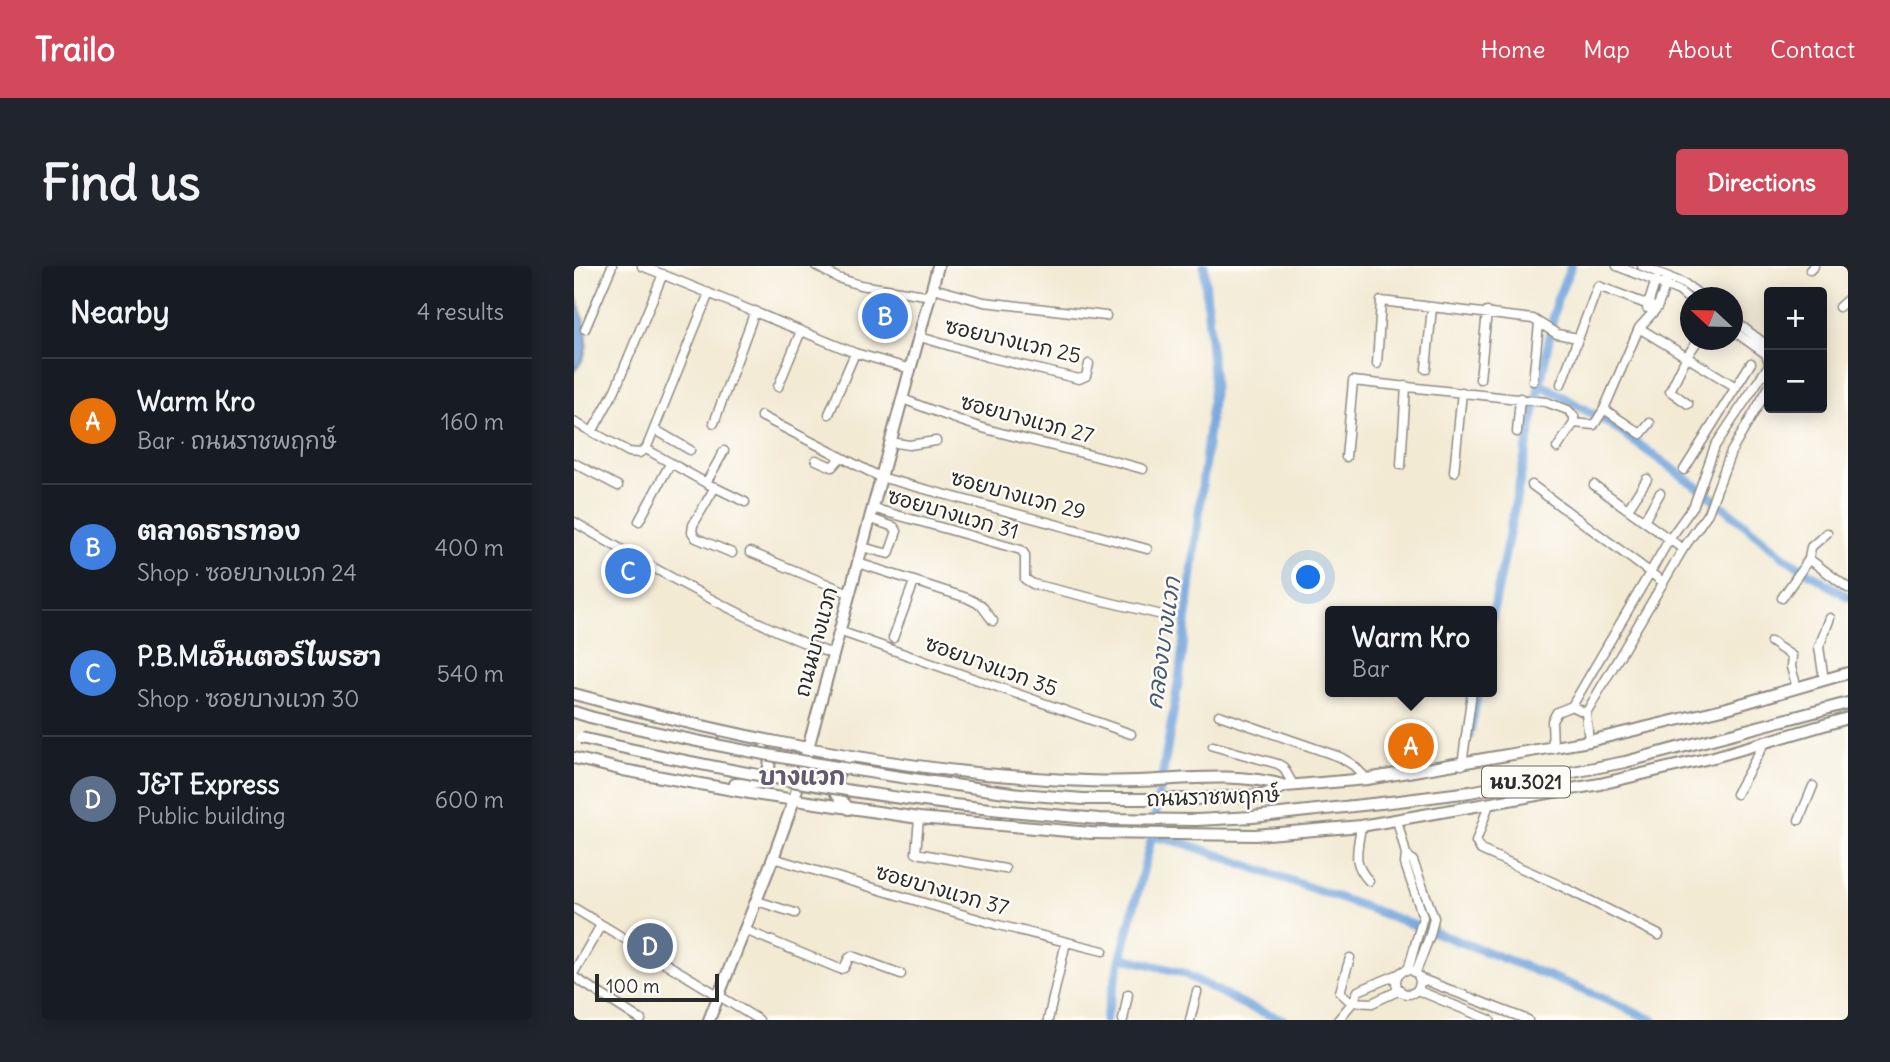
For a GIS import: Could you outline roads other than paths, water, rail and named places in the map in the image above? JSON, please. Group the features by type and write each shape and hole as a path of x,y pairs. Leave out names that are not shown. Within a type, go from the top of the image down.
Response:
{"main road":[{"name":"ถนนบางแวก","path":"709,1020 774,858 794,800 938,266"},
{"name":"ถนนราชพฤกษ์","path":"574,712 711,745 835,768 1020,794 1083,799 1194,799 1252,797 1290,786 1367,779 1553,749 1667,724 1847,673"},
{"name":"ถนนราชพฤกษ์","path":"574,694 719,730 856,758 985,774 1136,781 1254,778 1290,786"},
{"name":"ถนนราชพฤกษ์","path":"577,737 704,766 920,802 1099,819 1197,820 1334,810 1469,792 1625,762 1848,703"},
{"name":"ถนนราชพฤกษ์","path":"574,758 623,770 794,800 919,818 1047,830 1139,835 1255,835 1361,826 1600,784 1764,744 1848,718"},
{"path":"1748,731 1848,718"},
{"path":"706,784 762,783 768,772 768,754 719,730"},
{"path":"849,809 837,796 835,782 840,768 856,758"}],"street":[{"path":"585,330 612,266"},
{"path":"642,266 855,353 911,369"},
{"path":"816,266 838,278 860,285 1106,316"},
{"path":"1617,266 1655,282 1667,281 1689,287"},
{"path":"1642,266 1659,273 1680,291"},
{"path":"1647,317 1647,304 1659,273"},
{"path":"592,432 615,390 663,274"},
{"path":"1574,423 1594,425 1604,410 1639,328 1657,308 1667,281"},
{"path":"1560,384 1598,286 1657,308"},
{"path":"574,422 635,454 646,449 709,293"},
{"path":"1839,307 1848,299"},
{"path":"1377,363 1381,301 1533,319 1557,334 1578,338"},
{"path":"1426,369 1432,307"},
{"path":"714,423 755,311"},
{"path":"1480,379 1487,312"},
{"path":"1533,381 1543,326"},
{"path":"1743,327 1764,343"},
{"path":"1639,328 1736,387"},
{"path":"778,387 801,331"},
{"name":"ซอยบางแวก 25","path":"920,337 1079,379 1086,376 1089,364"},
{"path":"1743,338 1764,353"},
{"path":"1688,404 1670,391 1691,350"},
{"path":"830,414 855,353"},
{"path":"1684,470 1751,363"},
{"path":"1553,749 1552,721 1557,712 1572,706 1669,540 1693,505 1716,446 1764,372"},
{"path":"1346,457 1353,381 1546,402 1574,416 1574,423 1557,449"},
{"path":"1401,465 1406,386"},
{"path":"1454,472 1462,392"},
{"path":"1590,741 1586,713 1683,549 1708,513 1731,452 1764,396"},
{"name":"ซอยบางแวก 27","path":"903,399 987,429 1143,470"},
{"path":"1517,432 1524,399"},
{"path":"1604,410 1642,435 1650,423"},
{"name":"ซอยบางแวก 29","path":"761,416 880,477 1147,549"},
{"path":"654,429 690,450"},
{"path":"890,442 909,445 936,441"},
{"path":"646,449 746,502"},
{"path":"706,483 723,451"},
{"path":"816,460 832,467 841,457"},
{"path":"574,463 618,486"},
{"path":"639,521 670,464"},
{"path":"1628,509 1647,480"},
{"path":"1532,485 1663,582"},
{"path":"1594,485 1683,549"},
{"path":"715,487 693,525 692,532 696,538 732,552"},
{"path":"1644,521 1660,493"},
{"path":"862,547 889,554 897,531 870,513"},
{"name":"ซอยบางแวก 31","path":"870,513 1021,550 1025,555 1025,579 1033,584 1162,615"},
{"path":"574,522 662,574 780,632 832,654"},
{"path":"1782,598 1810,559 1811,547 1826,533"},
{"path":"750,552 849,593"},
{"path":"1810,559 1848,588"},
{"path":"858,563 975,602 985,609 993,621"},
{"path":"893,638 914,582"},
{"path":"1824,680 1819,647 1830,618"},
{"name":"ซอยบางแวก 35","path":"839,631 1131,734"},
{"path":"1771,642 1791,656 1797,688"},
{"path":"1462,765 1471,697"},
{"path":"1572,706 1586,713"},
{"path":"1219,715 1340,757 1367,779"},
{"path":"1736,794 1764,744"},
{"path":"1213,746 1278,764 1290,786"},
{"path":"1798,820 1814,786"},
{"path":"1489,804 1476,842 1481,850 1659,935"},
{"path":"919,818 916,853 1005,869"},
{"path":"1397,820 1406,854 1405,864 1423,917 1411,973"},
{"path":"1361,826 1357,864 1370,881"},
{"path":"1406,854 1413,861 1434,918 1430,935 1411,973 1397,984 1400,990 1406,994 1417,990 1490,1020"},
{"name":"ซอยบางแวก 37","path":"774,858 998,925 1103,951"},
{"path":"757,901 795,913"},
{"path":"574,908 759,1020"},
{"path":"601,925 574,975 641,1020"},
{"path":"745,930 840,969 844,968 852,956 901,974"},
{"path":"1048,1020 1066,942"},
{"path":"1350,958 1340,992 1352,1003 1372,1003 1400,990"},
{"path":"1411,973 1420,983 1417,990"},
{"path":"1338,1020 1358,991 1411,973 1528,1020"},
{"path":"1190,1020 1197,992"},
{"path":"1123,1020 1128,994"}],"water":[{"path":"574,292 587,343 581,362 574,371"}],"waterway":[{"name":"คลองบางแวก","path":"1105,1020 1152,836 1180,673 1214,386 1204,266"},
{"path":"1494,606 1557,300 1571,266"},
{"path":"1539,383 1599,416 1706,493 1787,559 1848,597"},
{"path":"1469,736 1477,697"},
{"path":"1157,837 1184,843 1420,927 1653,1020"},
{"path":"1121,957 1183,973 1247,1006 1284,1020"}],"place":[{"name":"ตลาดธารทอง","path":"885,316"},
{"name":"P.B.Mเอ็นเตอร์ไพรฮา","path":"628,571"},
{"name":"Warm Kro","path":"1411,746"},
{"name":"J&T Express","path":"650,946"}],"district":[{"name":"บางแวก","path":"802,777"}]}
